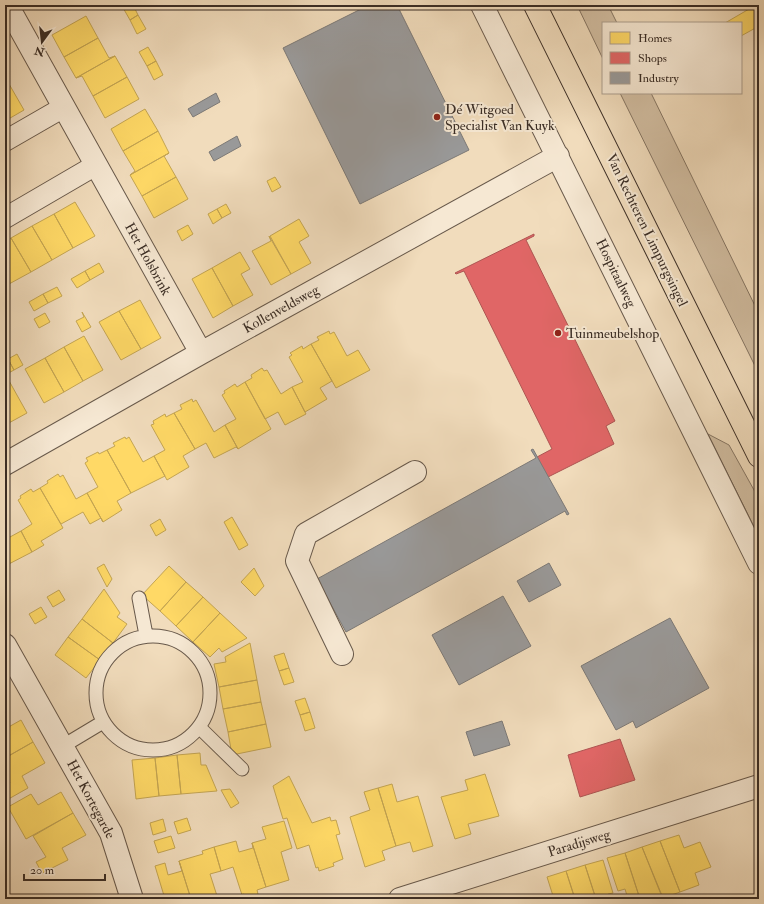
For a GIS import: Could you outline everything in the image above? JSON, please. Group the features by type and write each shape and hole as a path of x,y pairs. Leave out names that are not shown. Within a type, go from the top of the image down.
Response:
{"main road":[{"name":"Van Rechteren Limpurgsingel","path":"536,5 759,456"}],"street":[{"name":"Het Holsbrink","path":"7,5 201,353"},
{"name":"Hospitaalweg","path":"482,5 759,563"},
{"path":"5,141 64,107"},
{"name":"Kollenveldsweg","path":"5,464 201,353 558,156"},
{"path":"5,218 96,166"},
{"path":"342,654 297,561 306,534 415,472"},
{"name":"Het Kortegarde","path":"5,645 112,834 132,899"},
{"name":"Paradijsweg","path":"400,899 759,786"}],"lane":[{"path":"139,598 146,635"},
{"path":"146,635 174,638 196,653 209,677 211,704 200,728 178,746 150,751 123,742 103,722 96,700 97,677 108,657 125,642 146,635"},
{"name":"Het Kortegarde","path":"63,746 103,722"},
{"path":"200,728 242,769"}],"shaded area":[{"path":"577,5 608,5 616,22 602,22 602,57"},
{"path":"620,94 651,94 759,314 759,374"},
{"path":"708,434 729,445 759,499 759,537"}],"building: Homes":[{"path":"133,5 138,15 130,20 122,6"},
{"path":"756,5 759,5 759,26 742,35 742,22 727,22"},
{"path":"138,15 146,29 137,34 130,20"},
{"path":"86,16 98,38 64,57 52,35"},
{"path":"98,38 109,58 115,56 76,78 64,57"},
{"path":"148,47 156,61 147,66 139,52"},
{"path":"115,56 127,77 93,96 82,76 76,78"},
{"path":"156,61 163,75 154,80 147,66"},
{"path":"5,77 24,110 5,121"},
{"path":"127,77 139,99 105,118 93,96"},
{"path":"145,109 158,131 123,151 111,129"},
{"path":"158,131 169,153 130,175 135,171 123,151"},
{"path":"169,153 164,156 176,177 142,196 130,175"},
{"path":"176,177 188,199 154,218 142,196"},
{"path":"275,177 281,187 272,192 267,181"},
{"path":"75,202 95,236 73,248 54,214"},
{"path":"226,204 231,213 222,218 217,209"},
{"path":"217,209 222,218 213,224 208,214"},
{"path":"54,214 73,248 52,260 32,226"},
{"path":"299,219 309,236 299,242 311,263 291,274 270,236"},
{"path":"188,225 193,234 182,241 177,231"},
{"path":"32,226 52,260 31,272 11,238"},
{"path":"269,236 291,274 271,285 252,251 271,241"},
{"path":"11,238 31,272 9,284 5,277 5,241"},
{"path":"240,252 250,269 241,274 253,295 233,306 212,268"},
{"path":"99,263 104,272 90,280 85,271"},
{"path":"212,268 233,306 213,318 192,279"},
{"path":"85,271 90,280 77,288 71,279"},
{"path":"57,287 62,296 48,303 43,294"},
{"path":"43,294 48,303 34,311 29,302"},
{"path":"140,300 161,338 141,349 119,311"},
{"path":"119,311 141,349 121,360 99,322"},
{"path":"82,312 91,327 82,332 76,321 84,317"},
{"path":"45,313 50,322 39,328 34,319"},
{"path":"329,331 330,334 334,332 347,356 358,350 370,370 336,388 311,344 319,340 317,337"},
{"path":"84,336 103,370 83,381 64,347"},
{"path":"311,344 332,381 320,388 327,399 305,412 292,387 303,382 289,357 292,355 290,353 302,346 303,349"},
{"path":"64,347 83,381 64,392 45,358"},
{"path":"17,354 23,365 14,370 8,359"},
{"path":"45,358 64,392 44,403 25,369"},
{"path":"8,359 14,370 5,375 5,361"},
{"path":"262,368 264,371 267,370 281,394 292,387 306,414 285,425 278,412 265,419 245,382 252,378 251,375"},
{"path":"8,379 27,413 7,424 5,421 5,381"},
{"path":"245,382 271,429 238,449 225,425 236,419 222,395 225,393 224,391 235,384 237,387"},
{"path":"192,399 193,402 196,400 214,432 225,425 238,449 236,447 214,458 206,443 195,449 174,413 182,409 180,405"},
{"path":"174,413 195,449 183,456 189,467 167,480 154,456 165,450 151,425 154,424 153,421 165,414 166,417"},
{"path":"125,437 126,439 129,437 143,462 154,456 165,476 131,493 107,450 115,446 113,443"},
{"path":"107,450 131,493 117,501 122,510 103,522 87,493 98,487 85,463 88,461 86,458 98,452 99,454"},
{"path":"58,474 60,477 63,475 76,499 87,493 101,518 90,524 83,512 61,524 40,488 48,483 47,481"},
{"path":"40,488 63,528 41,541 44,545 32,552 21,531 32,524 18,500 21,498 20,496 31,489 33,492"},
{"path":"232,517 248,545 239,550 224,522"},
{"path":"160,519 166,530 156,536 150,525"},
{"path":"5,528 10,537 21,531 32,552 5,566"},
{"path":"104,564 112,579 107,587 97,568"},
{"path":"169,566 186,582 160,611 142,595"},
{"path":"254,568 264,586 255,596 241,582"},
{"path":"186,582 203,597 176,626 160,611"},
{"path":"104,589 120,613 117,617 127,624 113,643 82,619"},
{"path":"59,590 65,600 53,607 47,597"},
{"path":"203,597 220,613 193,642 176,626"},
{"path":"41,607 47,617 35,624 29,614"},
{"path":"220,613 247,638 222,652 219,648 210,657 193,642"},
{"path":"82,619 113,643 100,660 68,637"},
{"path":"68,637 100,660 86,678 55,655"},
{"path":"250,643 257,680 219,687 214,664 226,662 225,657"},
{"path":"284,653 289,668 279,671 274,656"},
{"path":"289,668 294,682 284,685 279,671"},
{"path":"257,680 261,702 223,709 219,687"},
{"path":"305,698 310,712 300,715 295,701"},
{"path":"261,702 266,724 228,732 223,709"},
{"path":"310,712 315,728 305,731 300,715"},
{"path":"21,720 33,742 5,758 5,729"},
{"path":"266,724 271,747 232,755 228,732"},
{"path":"33,742 45,763 22,776 28,788 5,801 5,785 10,783 5,775 5,758"},
{"path":"200,753 201,765 206,765 217,791 181,794 177,755"},
{"path":"177,755 181,794 159,796 155,758"},
{"path":"155,758 159,796 136,799 132,760"},
{"path":"485,774 499,816 468,824 471,834 455,839 441,797 468,790 465,780"},
{"path":"289,776 312,823 330,817 331,821 336,820 340,834 336,835 343,859 333,863 334,866 319,871 318,867 316,868 309,845 297,849 287,818 283,819 273,786"},
{"path":"392,784 397,802 418,796 433,846 413,852 410,842 396,846 378,788"},
{"path":"378,788 396,846 382,851 385,860 365,867 350,817 370,810 364,792"},
{"path":"230,789 239,803 231,808 221,790"},
{"path":"61,792 73,813 26,839 8,807 31,794 38,805"},
{"path":"73,813 86,835 62,848 68,860 42,873 36,862 46,857 33,836"},
{"path":"187,818 191,830 178,834 174,822"},
{"path":"163,819 166,831 153,835 150,823"},
{"path":"284,821 292,848 281,852 289,880 266,887 252,843 266,839 262,827"},
{"path":"679,835 684,848 700,842 711,867 695,873 699,885 680,892 660,841"},
{"path":"171,836 175,848 158,853 154,841"},
{"path":"236,841 239,852 253,848 252,843 266,887 257,890 258,894 245,898 244,894 242,895 233,867 221,871 214,847"},
{"path":"660,841 680,892 663,898 642,847"},
{"path":"214,847 221,871 210,874 218,899 191,899 179,861 203,854 202,851"},
{"path":"642,847 663,898 640,899 625,853"},
{"path":"625,853 640,899 628,899 625,889 618,891 607,858"},
{"path":"603,860 613,893 608,894 609,899 596,899 585,865"},
{"path":"179,861 191,899 165,899 155,866 165,863 168,875 182,871"},
{"path":"585,865 596,899 575,899 566,871"},
{"path":"566,871 575,899 554,899 547,877"}],"building: Shops":[{"path":"534,234 534,236 526,240 615,421 606,426 614,444 548,477 537,457 552,449 464,271 455,273"},
{"path":"620,739 635,780 580,797 568,755"}],"building: Industry":[{"path":"369,5 397,5 469,150 360,204 283,48"},
{"path":"216,93 220,102 193,117 188,109"},
{"path":"237,136 241,146 214,161 209,152"},
{"path":"533,449 569,514 567,515 565,511 346,632 317,579 536,458 531,450"},
{"path":"549,563 561,585 529,602 517,581"},
{"path":"503,596 531,646 459,685 432,635"},
{"path":"670,618 709,688 636,728 633,721 616,730 581,666"},
{"path":"502,721 510,745 474,756 466,732"}],"place":[{"name":"Dé Witgoed Specialist Van Kuyk","path":"437,117"},
{"name":"Tuinmeubelshop","path":"558,333"}]}
